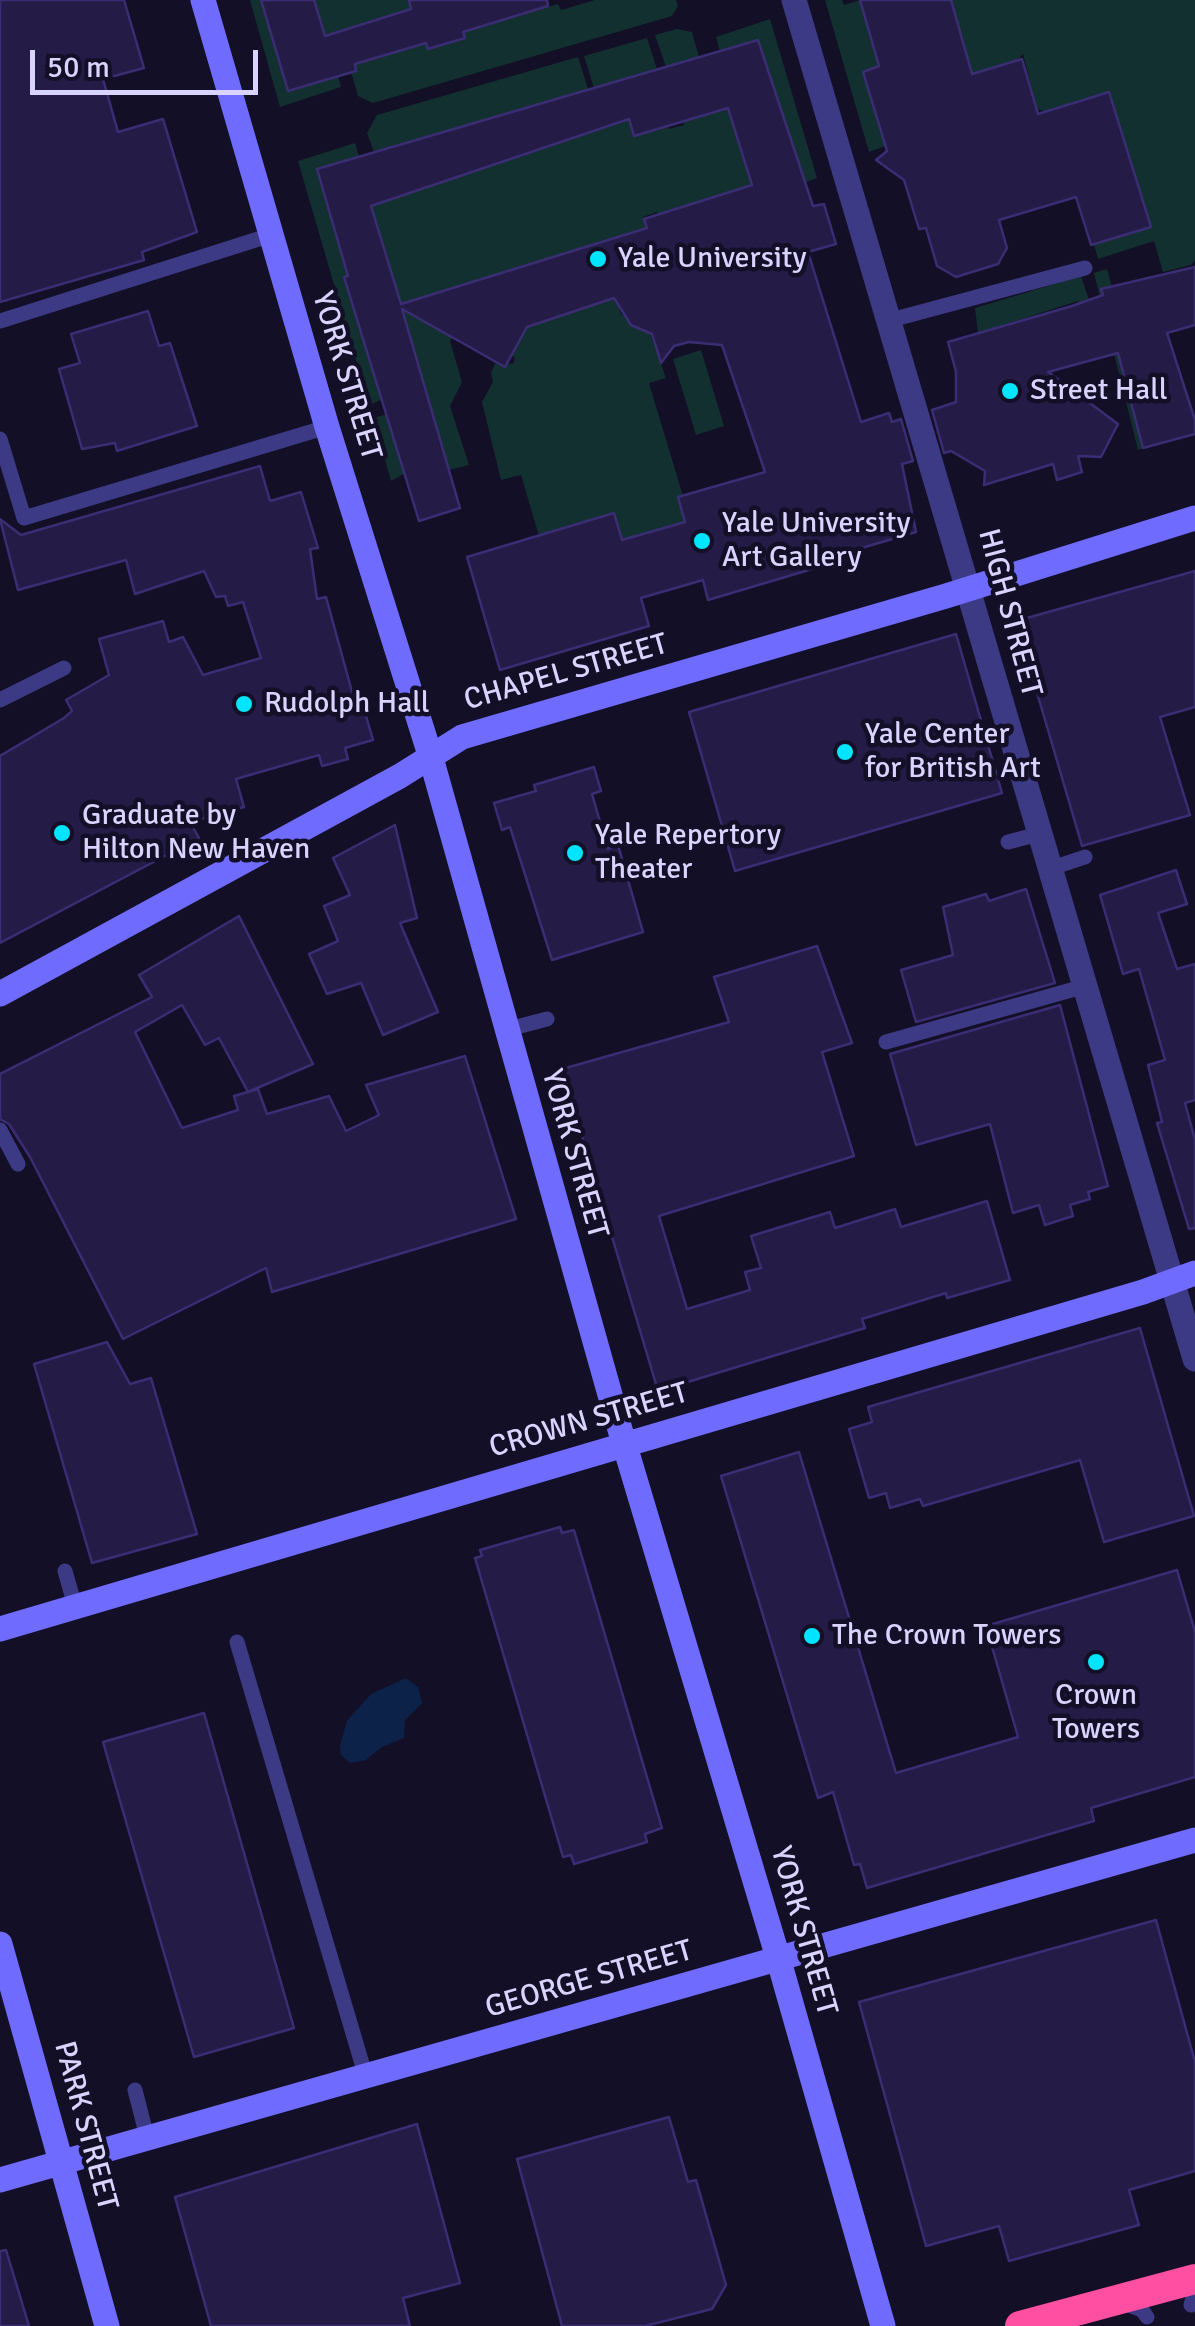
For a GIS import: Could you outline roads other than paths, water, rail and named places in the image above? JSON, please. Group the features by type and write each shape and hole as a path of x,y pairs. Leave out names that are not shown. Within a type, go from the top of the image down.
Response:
{"highway":[{"path":"1020,2326 1113,2301 1194,2292"}],"main road":[{"name":"YORK STREET","path":"203,0 327,427 431,758 505,1030 779,1961 882,2326"},
{"name":"CHAPEL STREET","path":"0,994 431,758 462,737 968,589 1195,518"},
{"name":"CROWN STREET","path":"0,1629 1183,1277"},
{"name":"GEORGE STREET","path":"0,2180 1195,1840"},
{"name":"PARK STREET","path":"0,1944 107,2326"}],"street":[{"name":"HIGH STREET","path":"794,0 1082,987 1183,1277 1195,1359"}],"lane":[{"path":"0,321 271,235"},
{"path":"890,320 1085,268"},
{"path":"0,439 24,518 327,427"},
{"path":"0,700 64,668"},
{"path":"1008,842 1038,834"},
{"path":"1049,869 1086,857"},
{"path":"886,1042 1082,987"},
{"path":"505,1030 547,1019"},
{"path":"0,1130 18,1164"},
{"path":"65,1571 76,1606"},
{"path":"236,1642 366,2077"},
{"path":"135,2090 147,2137"},
{"path":"1113,2301 1130,2304 1147,2317"}],"water":[{"path":"406,1678 418,1687 422,1703 405,1720 404,1738 382,1747 366,1760 350,1763 341,1755 340,1745 347,1721 371,1694"}],"place":[{"name":"Yale University","path":"598,259"},
{"name":"Street Hall","path":"1010,391"},
{"name":"Yale University Art Gallery","path":"702,541"},
{"name":"Rudolph Hall","path":"244,704"},
{"name":"Yale Center for British Art","path":"845,752"},
{"name":"Graduate by Hilton New Haven","path":"62,833"},
{"name":"Yale Repertory Theater","path":"575,853"},
{"name":"The Crown Towers","path":"812,1636"},
{"name":"Crown Towers","path":"1096,1662"}]}
